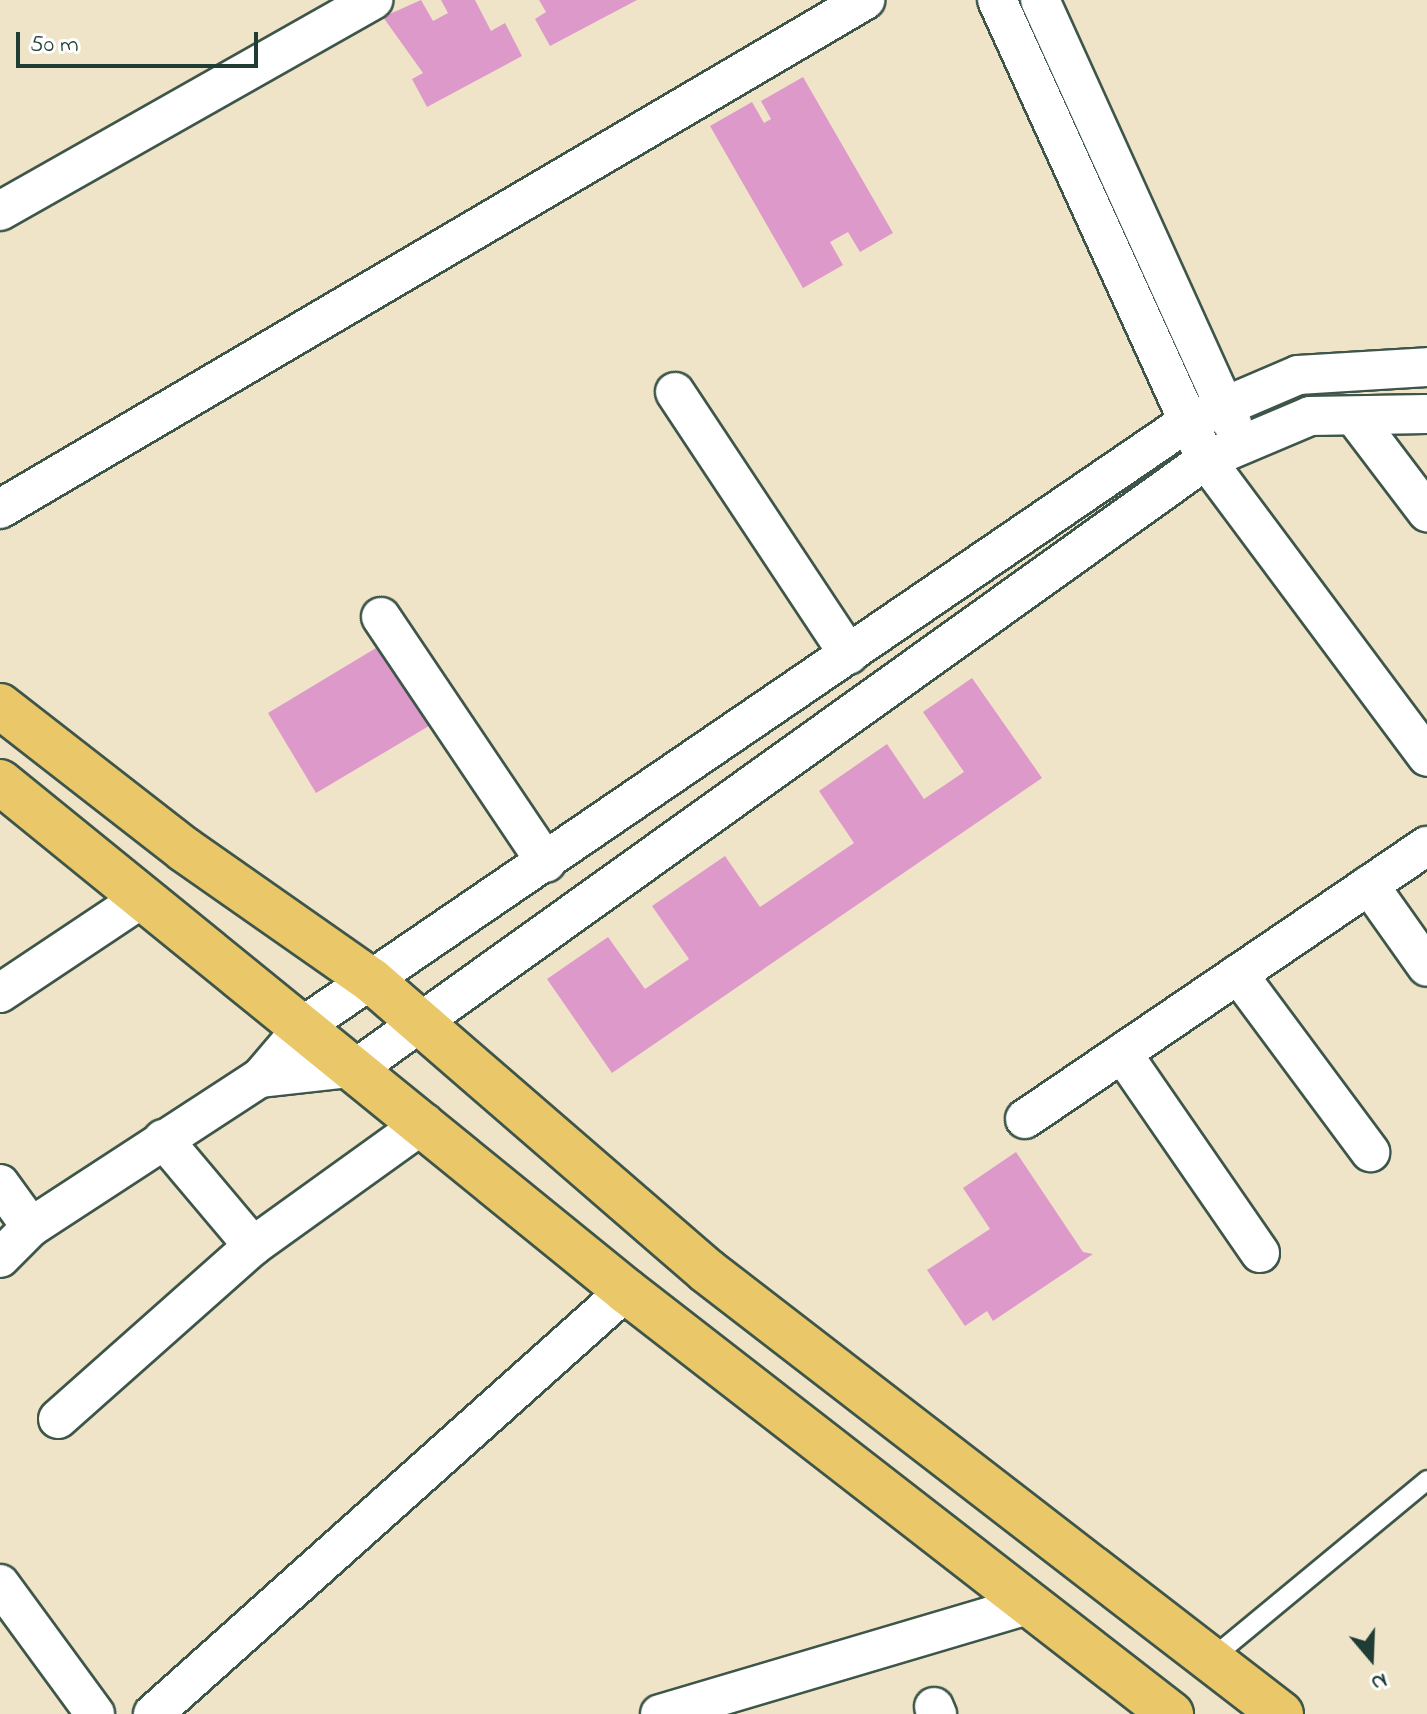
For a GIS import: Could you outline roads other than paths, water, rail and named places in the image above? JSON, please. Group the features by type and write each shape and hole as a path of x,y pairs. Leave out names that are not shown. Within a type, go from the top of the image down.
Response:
{"highway":[{"path":"0,706 161,832 371,980 707,1271 1279,1714"},
{"path":"0,782 306,1024 626,1291 1171,1714"}],"street":[{"path":"0,211 373,0"},
{"path":"0,509 865,0"},
{"path":"997,0 1186,423 1206,460 1427,757"},
{"path":"1040,0 1221,403 1241,441"},
{"path":"0,1258 31,1227 260,1078 306,1024 546,863 1186,423 1221,403 1298,375 1427,367"},
{"path":"675,392 849,655"},
{"path":"260,1078 358,1067 1206,460 1241,441 1310,416 1427,414"},
{"path":"1354,416 1427,512"},
{"path":"381,617 546,863"},
{"path":"1025,1119 1427,846"},
{"path":"1369,885 1427,967"},
{"path":"0,993 144,897"},
{"path":"1238,974 1370,1152"},
{"path":"1122,1053 1260,1253"},
{"path":"58,1419 253,1246 424,1123"},
{"path":"163,1139 253,1246"},
{"path":"0,1184 31,1227"},
{"path":"153,1714 626,1291"},
{"path":"0,1584 95,1714"},
{"path":"660,1714 1032,1604"}],"lane":[{"path":"1211,1659 1427,1480"}]}
